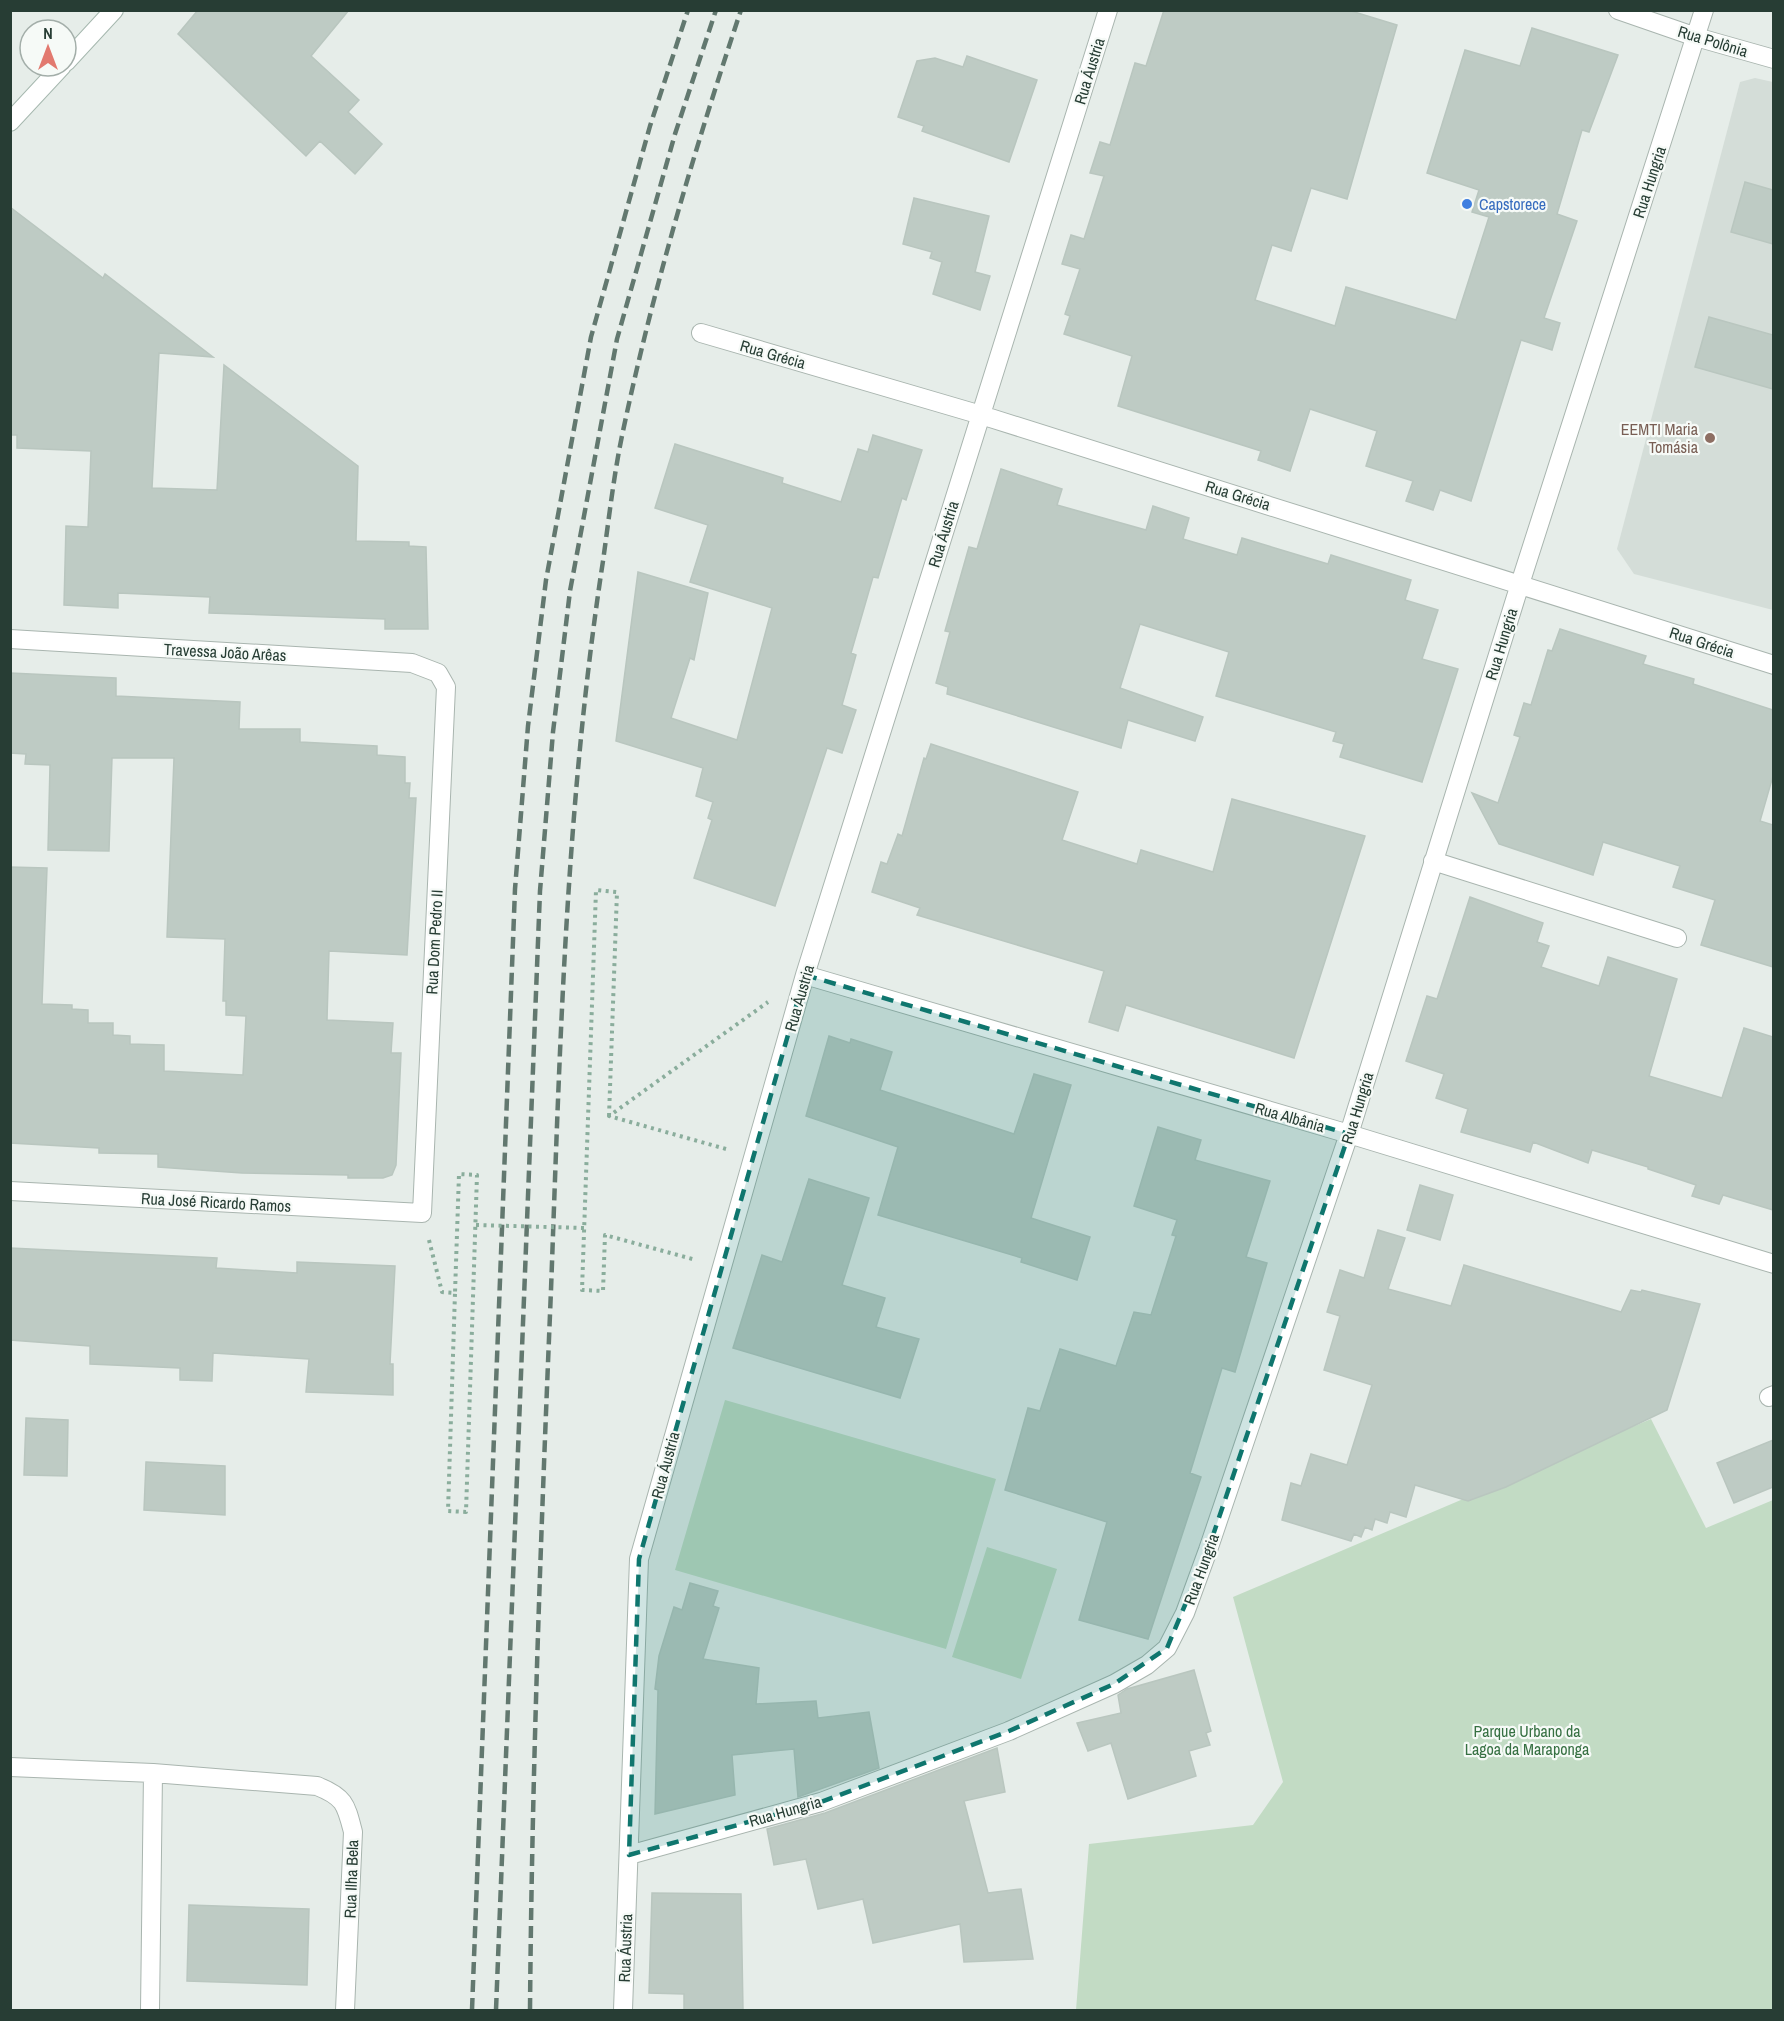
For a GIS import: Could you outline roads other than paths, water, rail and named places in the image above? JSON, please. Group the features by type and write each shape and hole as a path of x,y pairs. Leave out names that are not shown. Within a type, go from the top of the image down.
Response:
{"street":[{"path":"78,49 114,10"},
{"name":"Rua Áustria","path":"623,2010 639,1559 720,1267 805,975 1108,10"},
{"name":"Rua Polônia","path":"1618,10 1696,37 1773,59"},
{"name":"Rua Hungria","path":"629,1855 821,1802 1008,1731 1114,1684 1147,1665 1167,1648 1185,1612 1208,1551 1349,1134 1520,584 1704,10"},
{"path":"10,122 51,78"},
{"name":"Rua Grécia","path":"701,333 981,415 1773,665"},
{"name":"Travessa João Arêas","path":"10,639 412,663 438,673"},
{"name":"Rua Dom Pedro II","path":"422,1214 446,687 438,673"},
{"path":"1433,861 1677,939"},
{"name":"Rua Albânia","path":"805,975 1349,1134 1773,1264"},
{"name":"Rua José Ricardo Ramos","path":"10,1191 422,1214"},
{"name":"Rua Ilha Bela","path":"10,1767 153,1773 317,1786 335,1793 345,1804 353,1832 345,2010"},
{"path":"150,2010 153,1773"}],"railway":[{"path":"472,2010 515,889 528,726 546,580 591,337 650,126 688,10"},
{"path":"496,2010 540,891 553,732 570,591 617,339 675,134 716,10"},
{"path":"530,2010 538,1650 558,1107 566,924 581,742 612,496 623,431 676,219 741,10"}],"place":[{"name":"Capstorece","path":"1467,204"},
{"name":"EEMTI Maria Tomásia","path":"1710,438"}],"park label":[{"name":"Parque Urbano da Lagoa da Maraponga","path":"1527,1740"}]}
